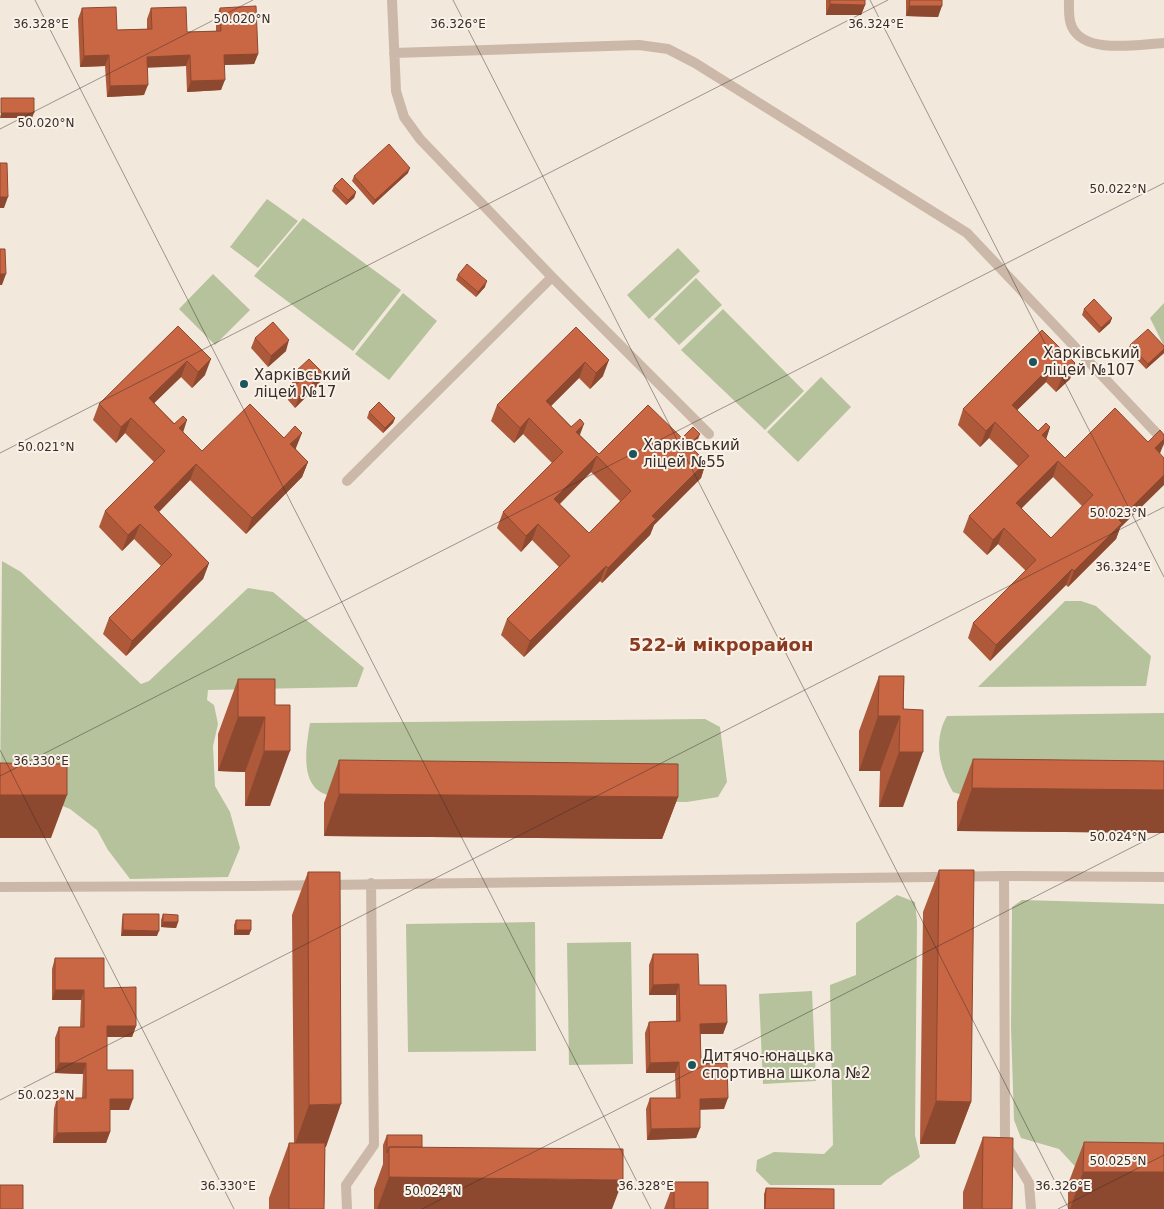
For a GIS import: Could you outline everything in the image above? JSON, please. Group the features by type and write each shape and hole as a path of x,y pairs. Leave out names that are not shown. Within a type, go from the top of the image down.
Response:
{"lane":[{"path":"392,0 396,91 404,117 420,139 552,277 709,434"},
{"path":"1069,0 1072,27 1084,41 1104,46 1164,44"},
{"path":"394,53 639,45 668,49 695,63 967,233 1164,441"},
{"path":"347,481 552,277"},
{"path":"0,887 253,886 1004,876 1164,877"},
{"path":"1004,876 1005,1143 1029,1183 1031,1209"},
{"path":"347,1209 346,1185 374,1145 371,883"}],"green space":[{"path":"267,199 298,221 258,268 230,247"},
{"path":"303,218 401,290 353,351 254,276"},
{"path":"678,248 700,271 649,319 627,295"},
{"path":"213,274 250,310 215,345 179,309"},
{"path":"696,278 722,305 679,345 654,319"},
{"path":"403,293 437,321 389,380 355,354"},
{"path":"1164,303 1164,346 1150,318"},
{"path":"723,309 804,391 765,430 681,350"},
{"path":"821,377 851,407 798,462 767,432"},
{"path":"2,561 21,572 141,684 149,681 248,588 273,592 364,668 357,687 208,690 207,700 214,705 218,724 213,746 215,786 230,812 240,848 228,877 130,879 108,850 97,830 70,809 45,799 0,798"},
{"path":"1065,601 1081,601 1096,606 1151,656 1146,686 978,687"},
{"path":"1164,713 1164,799 971,798 953,792 941,764 940,735 947,716"},
{"path":"705,719 720,727 727,782 718,797 687,802 333,797 321,792 313,785 307,769 306,759 310,723"},
{"path":"897,895 915,902 917,922 915,1135 920,1157 881,1185 770,1185 756,1171 757,1160 774,1152 824,1154 833,1145 830,985 856,975 856,923"},
{"path":"1022,900 1164,904 1164,1176 1083,1175 1059,1149 1021,1138 1014,1120 1011,1027 1012,907"},
{"path":"535,922 536,1051 408,1052 406,924"},
{"path":"631,942 633,1064 569,1065 567,943"},
{"path":"812,991 816,1081 763,1084 759,994"}],"building":[{"path":"830,0 865,0 865,5 830,4"},
{"path":"910,0 942,0 942,6 909,6"},
{"path":"256,6 258,54 224,55 225,80 191,81 190,55 147,57 148,85 110,86 109,55 84,56 82,8 116,7 117,30 152,29 151,8 186,7 187,32 221,31 220,8"},
{"path":"1,98 34,98 34,113 1,113"},
{"path":"389,144 410,168 375,200 354,176"},
{"path":"0,163 7,163 8,197 0,197"},
{"path":"342,178 356,192 348,200 334,186"},
{"path":"0,249 5,249 6,274 0,274"},
{"path":"467,264 487,281 478,292 458,275"},
{"path":"1094,299 1112,318 1101,328 1084,309"},
{"path":"273,322 289,340 271,356 255,338"},
{"path":"178,326 211,359 198,372 187,361 149,398 174,424 183,416 187,420 179,428 202,451 250,404 284,438 295,426 302,433 290,444 308,462 252,518 196,464 154,507 209,563 132,641 109,618 172,555 140,524 128,535 105,511 165,451 131,418 121,427 99,404"},
{"path":"576,327 609,360 596,373 585,362 546,401 571,427 580,419 584,424 576,432 599,454 648,405 682,438 693,427 700,434 689,445 706,462 652,516 656,519 608,568 606,566 530,641 507,619 570,556 538,524 526,536 503,512 563,452 529,418 520,428 497,405","holes":["597,456 631,491 589,533 554,499"]},
{"path":"1148,329 1164,346 1164,349 1148,364 1130,345"},
{"path":"1042,330 1075,363 1062,377 1051,366 1012,405 1038,431 1046,423 1050,427 1042,435 1065,458 1115,408 1148,442 1160,430 1164,435 1164,439 1155,448 1164,458 1164,475 1119,520 1122,523 1074,571 1072,569 996,645 973,623 1036,560 1004,528 993,540 969,516 1029,456 995,422 986,431 963,409","holes":["1058,461 1093,495 1051,538 1016,503"]},
{"path":"309,359 323,373 299,397 291,389 302,379 295,372"},
{"path":"379,402 395,418 385,428 369,412"},
{"path":"879,676 904,676 903,709 923,710 923,752 899,752 900,716 878,716"},
{"path":"238,679 275,679 275,705 290,705 290,751 264,751 265,717 238,717"},
{"path":"973,759 1164,761 1164,790 972,788"},
{"path":"339,760 678,764 678,797 339,794"},
{"path":"0,763 67,764 67,795 0,795"},
{"path":"939,870 974,870 971,1102 936,1101"},
{"path":"308,872 340,872 341,1104 309,1105"},
{"path":"123,914 159,914 159,931 123,930"},
{"path":"163,914 178,915 178,922 163,922"},
{"path":"236,920 251,920 251,930 236,930"},
{"path":"653,954 698,954 699,985 726,985 727,1023 700,1024 701,1064 727,1063 728,1098 700,1099 700,1128 651,1129 650,1098 680,1098 679,1062 650,1063 649,1022 680,1021 679,984 653,985"},
{"path":"55,958 104,958 104,988 136,987 136,1026 107,1026 107,1070 133,1070 133,1099 110,1099 110,1132 57,1133 57,1098 86,1098 86,1063 59,1063 59,1027 84,1027 84,990 55,990"},
{"path":"387,1135 422,1135 422,1147 389,1147 387,1153"},
{"path":"983,1137 1013,1138 1012,1209 982,1209"},
{"path":"1084,1142 1164,1143 1164,1172 1083,1172"},
{"path":"289,1143 325,1143 324,1209 289,1209"},
{"path":"389,1147 623,1149 623,1180 389,1177"},
{"path":"674,1182 708,1182 708,1209 674,1209"},
{"path":"0,1185 23,1185 23,1209 0,1209"},
{"path":"766,1188 834,1189 834,1209 765,1209"}],"place":[{"name":"Харківський ліцей №107","path":"1033,362"},
{"name":"Харківський ліцей №17","path":"244,384"},
{"name":"Харківський ліцей №55","path":"633,454"},
{"name":"Дитячо-юнацька спортивна школа №2","path":"692,1065"}],"district":[{"name":"522-й мікрорайон","path":"721,644"}]}
